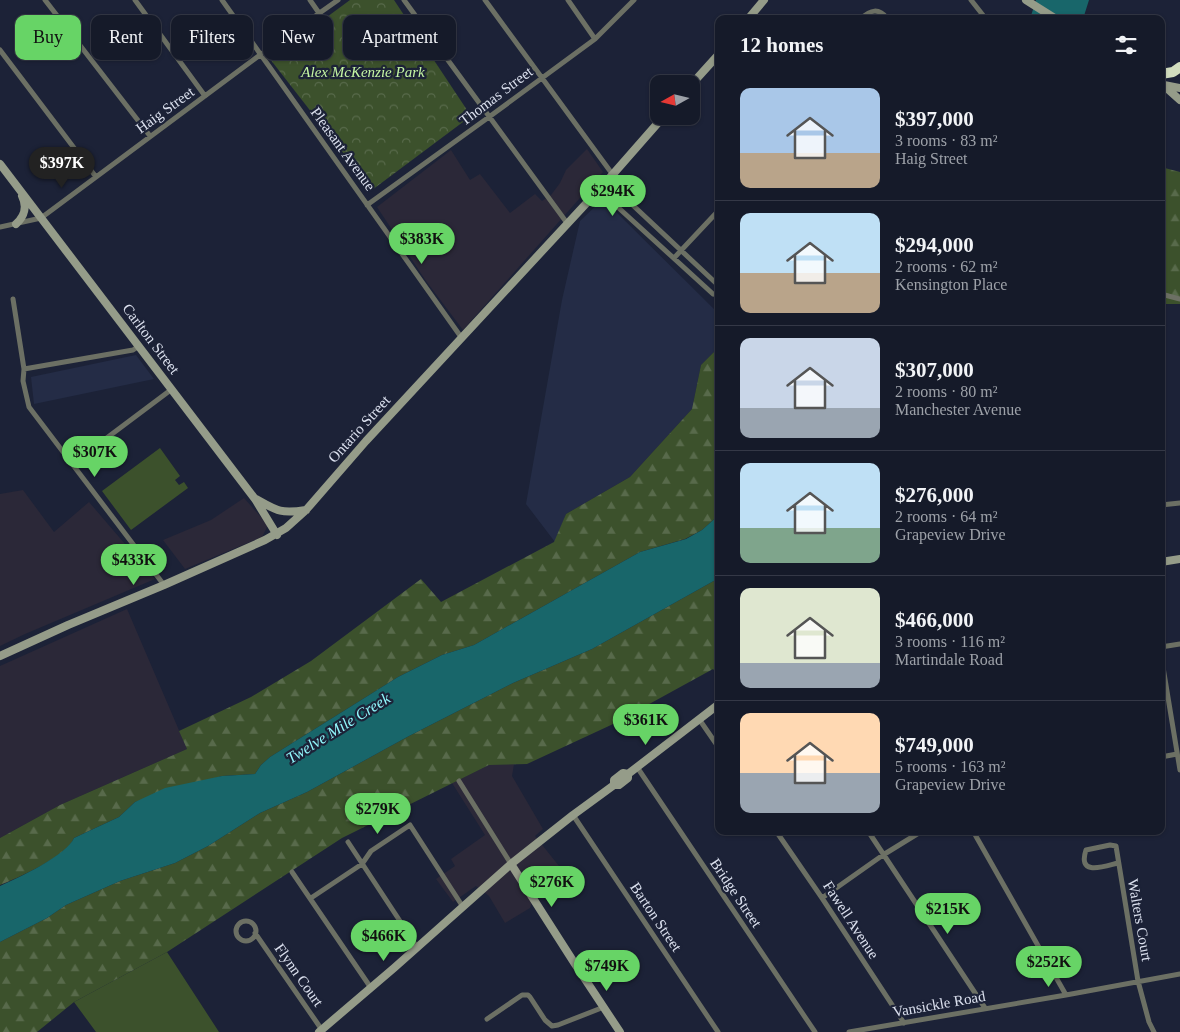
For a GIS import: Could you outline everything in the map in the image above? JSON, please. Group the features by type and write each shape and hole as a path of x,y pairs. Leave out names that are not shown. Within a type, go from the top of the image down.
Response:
{"highway":[{"path":"1165,78 1180,67"}],"main road":[{"path":"751,15 764,0"},
{"path":"1026,0 1050,15"},
{"path":"700,75 715,58"},
{"path":"1165,81 1180,88"},
{"path":"1165,83 1180,100"},
{"name":"Ontario Street","path":"0,656 164,585 277,534 286,528 306,510 366,441 610,178 656,125"},
{"name":"Carlton Street","path":"0,164 255,499 277,534"},
{"path":"16,224 21,219 25,202 19,189"},
{"path":"255,499 276,511 306,510"},
{"path":"1165,561 1180,559"},
{"path":"320,1031 511,864 614,785 619,785 628,778 628,774 715,707"},
{"path":"511,864 620,1032"}],"street":[{"path":"45,0 150,136"},
{"path":"135,0 205,96"},
{"name":"Pleasant Avenue","path":"222,0 461,337"},
{"path":"310,0 319,13"},
{"name":"Haig Street","path":"0,227 41,218 260,55 338,0"},
{"path":"404,0 566,224"},
{"path":"485,0 542,77 610,178 681,251 715,282"},
{"path":"568,0 595,38"},
{"name":"Thomas Street","path":"367,205 595,38 634,0"},
{"path":"971,0 983,15"},
{"path":"865,15 876,11 885,15"},
{"path":"0,50 96,176"},
{"path":"598,190 715,294"},
{"path":"674,258 715,214"},
{"path":"1165,295 1180,300"},
{"path":"13,299 24,369 23,381 29,407 164,585"},
{"path":"24,369 133,350 139,346"},
{"path":"72,464 172,389"},
{"path":"1165,505 1180,503"},
{"path":"1165,646 1180,644"},
{"path":"1165,680 1180,770"},
{"path":"698,719 715,742"},
{"path":"1165,756 1177,754"},
{"name":"Bridge Street","path":"637,767 815,1032"},
{"path":"459,782 511,864"},
{"name":"Barton Street","path":"573,815 718,1032"},
{"path":"311,898 362,864 372,851 410,825 463,907"},
{"name":"Fawell Avenue","path":"779,835 904,1023"},
{"path":"870,835 985,1008"},
{"path":"822,898 883,855 916,835"},
{"path":"975,835 1066,995"},
{"path":"348,842 417,947"},
{"name":"Walters Court","path":"1118,863 1093,869 1088,867 1084,856 1086,850 1110,845 1116,846 1138,981 1149,1022 1154,1032"},
{"path":"292,872 371,988"},
{"name":"Flynn Court","path":"255,934 320,1031"},
{"name":"Vansickle Road","path":"849,1032 1180,974"},
{"path":"487,1019 525,994 530,997 545,1020 552,1026 604,1007"}],"shaded area":[{"path":"587,149 603,172 463,330 426,281 377,207 451,150 470,180 480,174 510,213 535,194 542,201 551,195 560,183 566,170"},
{"path":"603,199 715,310 715,351 701,365 692,409 630,477 566,514 555,542 526,504 562,300 580,221"},
{"path":"136,355 154,379 34,404 31,377"},
{"path":"23,490 54,532 89,502 155,579 0,646 0,494"},
{"path":"244,498 268,525 262,537 185,569 163,540 211,520"},
{"path":"127,609 187,749 60,805 0,838 0,666"},
{"path":"514,764 512,776 543,829 535,836 563,871 536,890 530,908 505,923 489,896 476,886 453,902 436,879 455,866 451,859 485,835 452,783 489,765"}],"green space":[{"name":"Alex McKenzie Park","path":"350,0 394,0 404,15 343,15 343,60 434,60 471,116 372,190 271,60 333,60 333,15 330,15"},
{"path":"1165,168 1180,172 1180,304 1165,304"},
{"path":"715,351 715,519 702,530 685,539 640,552 474,645 442,655 398,677 270,757 255,774 222,776 135,802 119,817 74,838 70,845 52,859 0,885 0,838 60,805 187,749 179,731 251,697 311,661 421,579 441,602 554,542 566,514 630,477 692,409 701,365"},
{"path":"160,448 180,476 175,480 179,485 184,482 188,488 131,530 102,491"},
{"path":"715,580 715,671 713,669 611,725 527,764 489,765 342,838 167,952 74,1002 37,1032 0,1032 0,942 47,918 66,905 120,881 175,863 208,846 260,813 307,792 409,736 513,683 592,649"},
{"path":"167,952 219,1032 96,1032 74,1002"}],"water":[{"path":"1036,0 1089,0 1084,15 1031,15"},
{"name":"Twelve Mile Creek","path":"715,519 715,580 592,649 513,683 409,736 307,792 260,813 208,846 175,863 120,881 66,905 47,918 0,942 0,886 52,859 70,845 74,838 119,817 135,802 165,788 222,776 255,774 270,757 398,677 442,655 474,645 640,552 686,539 702,530"}]}
